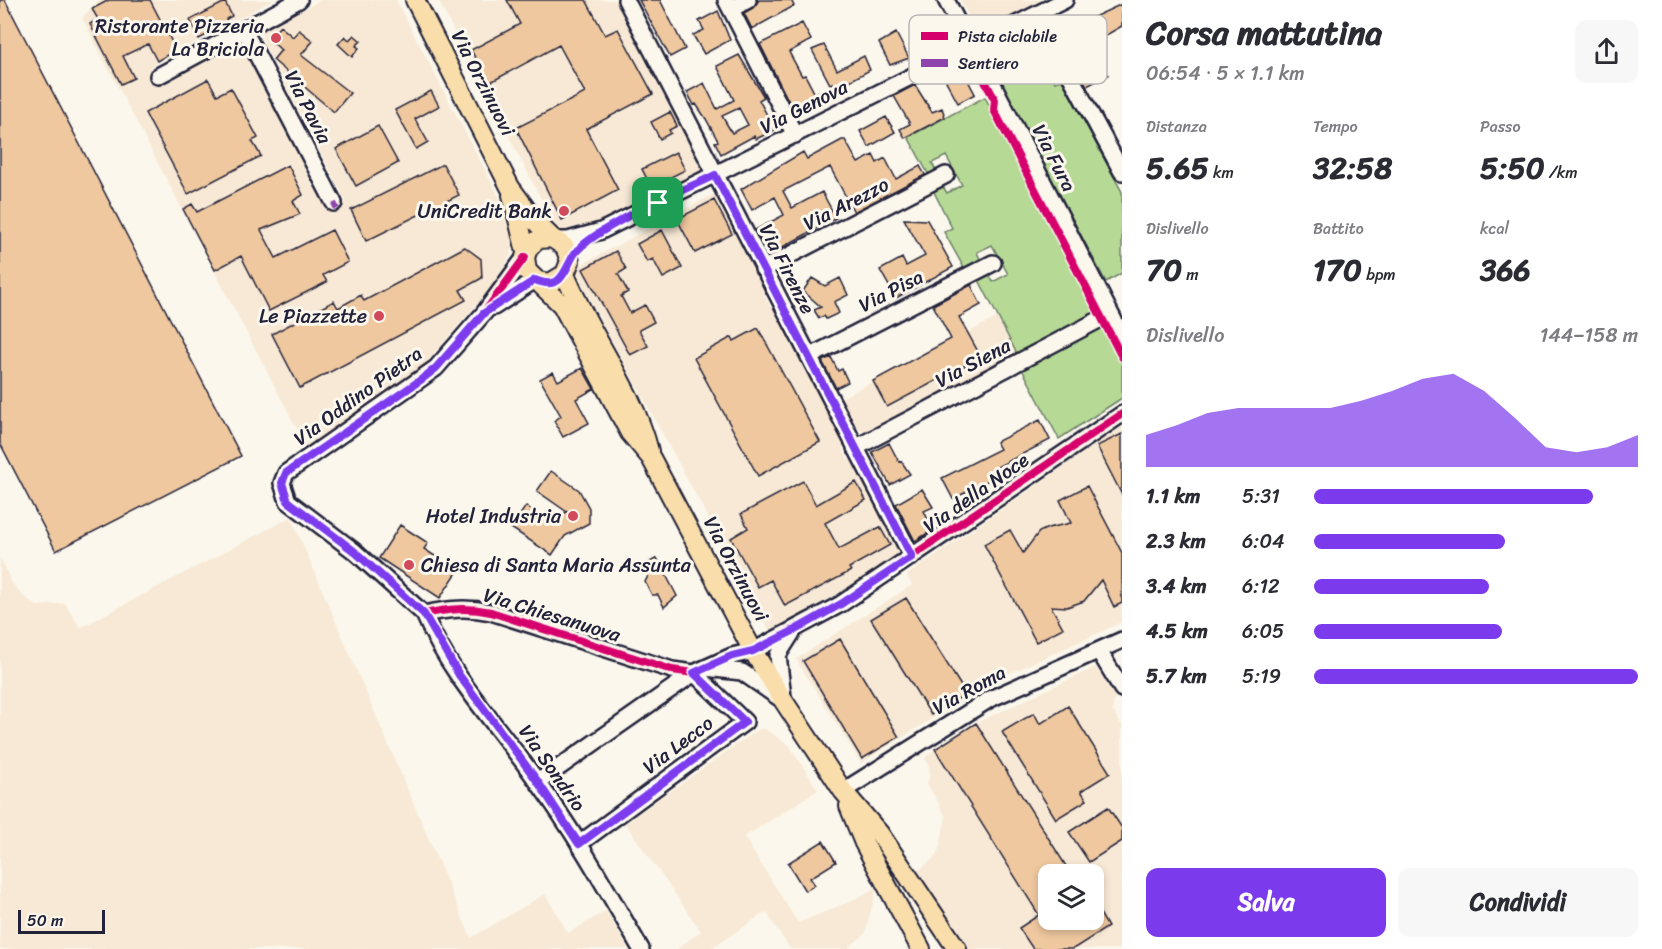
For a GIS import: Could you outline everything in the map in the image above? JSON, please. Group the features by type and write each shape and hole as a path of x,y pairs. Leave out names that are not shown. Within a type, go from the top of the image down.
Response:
{"main road":[{"name":"Via Orzinuovi","path":"415,0 510,187 534,220 565,247 567,268 575,298 643,427 651,458"},
{"name":"Via Orzinuovi","path":"510,187 527,271 562,305 630,433 651,458 753,651 783,700 843,791 879,833 957,949"},
{"path":"525,254 536,241 555,239"},
{"path":"537,281 550,283 567,268"},
{"name":"Via Orzinuovi","path":"843,791 864,843 921,949"}],"street":[{"path":"158,76 299,0"},
{"name":"Via Firenze","path":"626,0 912,557"},
{"path":"748,0 728,5 795,135"},
{"name":"Via Fura","path":"946,0 954,15"},
{"name":"Via Genova","path":"1038,14 1065,0"},
{"name":"Via Pavia","path":"244,30 334,203"},
{"name":"Via Genova","path":"555,239 568,240 601,231 909,77"},
{"name":"Via Fura","path":"993,84 1122,336"},
{"path":"1075,84 1122,172"},
{"name":"Via Arezzo","path":"763,269 946,175"},
{"path":"567,268 580,246 601,231"},
{"name":"Via Oddino Pietra","path":"424,614 354,551 288,501 282,483 286,473 436,368 484,313 525,254"},
{"name":"Via Pisa","path":"809,357 993,263"},
{"path":"484,313 537,281"},
{"name":"Via Siena","path":"855,448 1110,314"},
{"name":"Via della Noce","path":"753,651 841,604 1122,414"},
{"name":"Via Chiesanuova","path":"424,614 447,609 471,608 491,612 672,670 742,672 783,700"},
{"name":"Via Sondrio","path":"424,614 459,675 538,782 579,844 641,949"},
{"path":"783,700 778,655 795,630"},
{"name":"Via Roma","path":"843,791 990,699 1122,640"},
{"path":"538,782 700,670 732,656 753,651"},
{"path":"1099,651 1122,689"},
{"name":"Via Lecco","path":"579,844 745,722 700,670"}],"shaded area":[{"path":"99,0 273,0 150,67 159,83 236,41 241,42 305,157 301,163 313,187 322,188 332,209 346,201 263,42 262,34 266,29 321,0 396,0 507,212 514,232 512,251 498,280 418,372 306,446 82,18"},
{"path":"438,0 620,0 707,169 566,240 562,239"},
{"path":"960,0 1046,0 1016,15 968,15"},
{"path":"716,193 769,292 764,295 770,307 777,307 846,442 842,448 848,459 853,457 902,551 861,581 770,631 573,269"},
{"path":"998,317 1017,354 869,432 861,431 839,399"},
{"path":"1122,426 1122,622 991,682 861,763 796,659 912,585 907,575"},
{"path":"291,517 471,938 545,894 568,933 606,911 628,949 0,949 0,557 12,583 22,595 37,606 65,603 80,628"},
{"path":"1096,667 1115,697 1112,710 1122,726 1122,949 968,949 916,873 935,857 940,846 946,817 927,783 930,776 925,758 976,723"},
{"path":"759,729 765,729 789,745 818,790 744,837 798,923 849,902 877,887 865,934 847,949 790,949 766,912 710,949 677,949 701,931 625,823"}],"green space":[{"path":"1000,84 1064,84 1122,192 1122,273 1106,282"},
{"path":"985,97 1096,312 1017,354 979,280 989,274 993,282 1008,274 992,245 977,252 980,259 964,268 944,232 952,228 933,190 942,185 947,193 962,185 946,156 932,163 936,171 930,177 908,137"},
{"path":"1102,325 1122,364 1122,398 1059,439 1022,369"}],"building":[{"path":"0,0 5,0 241,456 56,551 0,443"},
{"path":"109,0 150,0 176,50 157,61 148,44 123,56 134,78 121,84 90,24 98,19 92,9"},
{"path":"507,0 586,0 605,35 618,29 653,94 586,129 618,190 562,220 516,128 585,93 559,45 489,83 471,50 520,24"},
{"path":"639,0 660,0 685,49 670,57"},
{"path":"759,0 791,0 794,6 752,29 744,13 753,8"},
{"path":"225,2 232,16 226,19 228,24 199,39 190,20"},
{"path":"1122,4 1122,26 1107,34 1107,15 1098,15"},
{"path":"718,11 730,40 704,54 693,35 704,30 699,21"},
{"path":"802,23 811,40 789,52 815,94 819,91 824,100 796,116 760,44"},
{"path":"280,26 293,37 299,30 313,41 301,55 350,93 334,112 273,60 281,50 269,39"},
{"path":"896,33 909,58 890,65 879,43"},
{"path":"354,35 361,41 356,46 359,48 352,57 338,44 345,36 349,40"},
{"path":"824,45 837,70 864,56 870,70 844,84 847,89 839,93 833,83 830,84 812,50"},
{"path":"739,55 764,97 759,100 775,130 756,139 754,136 721,154 715,142 718,141 706,119 687,92 704,83 717,109 734,100 717,66","holes":["739,108 748,125 732,133 722,116"]},
{"path":"208,79 217,95 231,88 258,138 252,141 261,156 188,194 145,113"},
{"path":"948,84 970,84 975,94 958,103"},
{"path":"915,85 932,112 942,108 945,117 905,138 900,129 910,124 894,96"},
{"path":"431,91 439,106 415,119 428,142 416,149 395,110"},
{"path":"670,112 677,126 669,130 671,133 660,139 651,122"},
{"path":"886,117 895,132 869,147 860,131"},
{"path":"378,126 398,163 356,186 336,149"},
{"path":"845,140 858,163 873,155 877,163 885,158 896,179 920,166 925,175 854,212 830,167 783,191 792,208 822,192 836,218 768,255 755,230 784,215 775,197 752,210 741,189 803,152 807,159"},
{"path":"676,152 685,170 651,187 642,169"},
{"path":"443,164 459,195 366,241 351,210"},
{"path":"288,165 303,195 293,201 300,214 261,230 276,258 332,230 348,262 323,275 327,282 269,311 241,256 215,270 183,209 192,204 197,212"},
{"path":"714,200 732,234 695,253 677,219"},
{"path":"904,219 927,220 953,267 896,298 880,270 902,258 906,266 925,256"},
{"path":"662,230 682,268 663,278 653,259 647,262 637,244"},
{"path":"465,247 481,259 482,278 460,290 466,300 300,388 272,334 334,301 338,308 361,295 364,301"},
{"path":"616,251 626,269 618,274 628,292 621,296 630,313 645,305 654,322 639,330 648,346 630,355 583,269"},
{"path":"812,278 825,286 840,278 848,295 834,302 839,313 826,319 824,316 819,318 814,310 821,307 803,291"},
{"path":"971,285 981,305 959,317 981,357 887,407 873,381 951,339 933,305"},
{"path":"758,328 820,442 758,476 694,358 732,337 734,341"},
{"path":"831,357 838,371 842,369 848,382 836,388 822,361"},
{"path":"582,368 594,389 576,399 589,423 563,437 554,421 561,416 540,379 553,372 558,381"},
{"path":"1040,420 1050,440 993,469 997,476 953,499 942,478 1000,449 996,442"},
{"path":"1122,434 1122,495 1097,446"},
{"path":"889,443 899,462 901,461 910,474 890,485 872,452"},
{"name":"Hotel Industria","path":"551,471 579,490 589,508 589,523 565,536 552,555 511,528 526,506 546,520 567,512 537,491"},
{"path":"803,481 816,505 856,482 866,500 825,523 839,549 880,527 890,545 849,568 851,571 785,606 771,580 758,587 731,538 748,528 741,514"},
{"path":"1087,486 1122,553 1122,603 1114,607 1101,580 1084,601 1067,607 1051,606 1063,628 1036,642 984,544 1010,530 1023,553 1039,532 1071,523 1060,500"},
{"path":"922,489 933,507 924,511 933,530 915,541 896,504"},
{"path":"400,525 428,543 424,549 458,571 440,598 379,558"},
{"path":"657,558 677,596 664,607 658,595 652,595 645,582 648,576 643,566"},
{"path":"906,598 966,694 931,715 871,619"},
{"path":"840,639 899,737 862,759 803,661"},
{"path":"1068,706 1110,773 1081,791 1087,800 1056,819 1002,732 1034,713 1040,724"},
{"path":"976,723 1065,864 1038,864 1038,913 935,749"},
{"path":"1108,807 1122,828 1122,841 1089,862 1069,832"},
{"path":"823,841 836,862 810,878 815,885 805,891 788,863"},
{"path":"1038,916 1038,930 1103,930 1073,949 1033,949 1019,928"}],"marked path":[{"path":"334,203 337,209"}],"cycle path":[{"path":"986,84 995,100 994,110 1122,357"},
{"path":"525,257 484,313 436,368 286,473 282,483 288,501 354,551 424,614 458,609 491,612 672,670 694,673 732,656 753,651 841,604 1122,414"}],"place":[{"name":"Ristorante Pizzeria La Briciola","path":"276,38"},
{"name":"UniCredit Bank","path":"564,211"},
{"name":"Le Piazzette","path":"379,316"},
{"name":"Hotel Industria","path":"573,516"},
{"name":"Chiesa di Santa Maria Assunta","path":"409,565"}],"route":[{"path":"715,175 912,557 841,604 795,630 753,651 732,656 694,673 745,722 579,844 538,782 459,675 424,614 354,551 288,501 282,483 286,473 436,368 484,313 535,280 550,283 560,279 565,274 575,250 580,246 601,231 658,203 715,175"}]}
